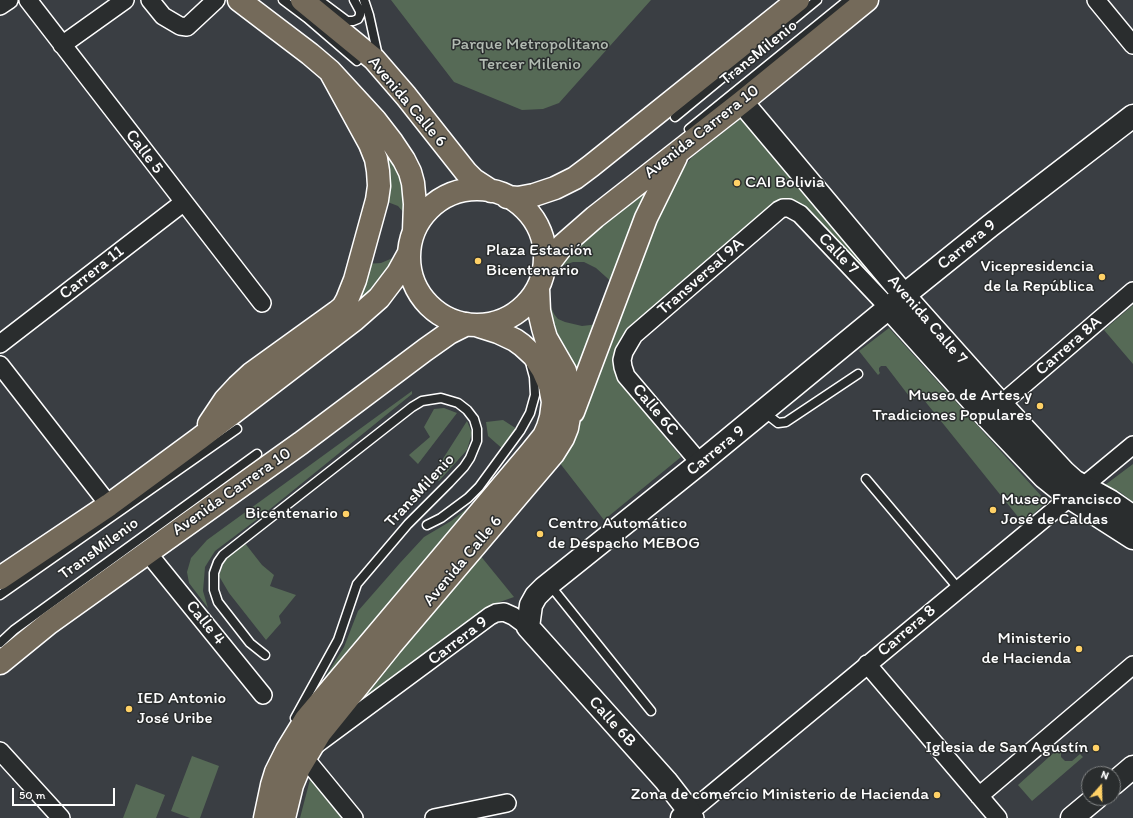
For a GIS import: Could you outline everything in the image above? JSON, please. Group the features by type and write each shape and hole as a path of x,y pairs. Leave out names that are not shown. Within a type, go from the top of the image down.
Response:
{"main road":[{"path":"0,578 109,505 200,438 367,309 389,286 409,253 414,231 415,194 410,172 404,160 375,120 330,71 239,0"},
{"name":"Avenida Calle 6","path":"302,0 359,46 379,65 406,96 466,172 474,180 499,194"},
{"path":"414,231 420,219 429,209 445,197 464,191 477,190 518,198 534,195 555,188 575,178 798,0"},
{"name":"Avenida Carrera 10","path":"541,279 556,253 574,234 680,149 742,102 867,0"},
{"path":"200,438 225,400 251,374 343,307 355,280 377,200 379,186 378,171 376,159 370,144 330,71"},
{"path":"567,428 646,218 680,149"},
{"path":"409,253 415,286 423,298 436,311 450,320 471,325 490,324 512,315 524,306 541,279 545,257 543,242 538,228 530,216 520,205 499,194"},
{"name":"Avenida Calle 6","path":"284,818 292,786 306,754 334,714 553,454 563,438 567,428 570,403 568,384 565,371 546,338 543,328 539,311 541,279"},
{"name":"Avenida Calle 6","path":"265,818 276,772 297,733 316,706 544,436 551,417 553,402 550,386 543,370 534,356 522,345 498,332 471,325"},
{"name":"Avenida Carrera 10","path":"0,663 49,623 301,443 446,335 471,325"}],"street":[{"path":"0,6 9,0"},
{"name":"Calle 5","path":"28,0 262,303"},
{"path":"62,45 125,0"},
{"path":"150,0 164,16 180,26 187,27 216,0"},
{"path":"1096,0 1133,46"},
{"name":"Avenida Calle 7","path":"742,102 901,301 994,411 1074,481 1076,492 1133,538"},
{"name":"Carrera 9","path":"306,754 490,616 496,613 504,612 513,616 528,627 531,605 536,596 549,584 901,301 990,226 1133,116"},
{"name":"Carrera 11","path":"0,344 184,202"},
{"name":"Calle 7","path":"783,208 789,208 800,214 901,301"},
{"name":"Transversal 9A","path":"624,352 634,335 783,208"},
{"name":"Carrera 8A","path":"994,411 1133,291"},
{"name":"Calle 6C","path":"624,352 622,360 626,376 700,463"},
{"path":"0,365 109,505"},
{"name":"Carrera 8","path":"689,816 867,664 1133,445"},
{"name":"Avenida Calle 7","path":"1076,492 1110,502 1133,517"},
{"name":"Calle 4","path":"147,552 263,695"},
{"name":"Calle 6B","path":"528,627 666,782 689,816"},
{"path":"867,664 998,818"},
{"path":"979,796 1133,665"},
{"path":"0,751 61,818"},
{"path":"306,754 354,818"},
{"path":"1121,777 1133,767"},
{"path":"434,818 507,802"}],"lane":[{"path":"283,0 307,18 357,61"},
{"path":"319,0 347,21 353,21 358,19 360,15 360,11 354,0"},
{"path":"364,0 369,15 379,65"},
{"name":"TransMilenio","path":"675,117 817,0"},
{"name":"TransMilenio","path":"689,129 848,0"},
{"name":"TransMilenio","path":"427,525 441,518 468,498 479,487 520,431 530,413 535,395 534,377 522,345"},
{"path":"763,412 778,423 786,422 858,374"},
{"name":"TransMilenio","path":"265,655 250,643 218,602 214,590 214,573 218,562 223,555 412,407 422,401 440,398 458,403 467,410 474,419 477,429 477,441 470,458 454,478 408,524 357,584 338,640 297,714 285,743 276,772"},
{"name":"TransMilenio","path":"0,595 237,429"},
{"name":"TransMilenio","path":"0,643 21,625 257,454"},
{"path":"866,480 958,588"},
{"path":"549,584 651,712"}],"green space":[{"name":"Parque Metropolitano Tercer Milenio","path":"391,0 651,0 559,103 543,109 522,110 454,82"},
{"path":"744,116 883,282 877,287 795,206 686,281 622,336 616,349 614,364 622,384 681,457 604,520 559,462 659,208 679,174 692,157"},
{"path":"377,138 403,176 404,213 398,206 385,201"},
{"path":"653,186 615,285 596,268 584,262 573,262 559,267 571,251 603,224"},
{"path":"395,257 392,265 372,290 354,304 366,264 381,263"},
{"path":"547,298 554,314 558,319 582,326 599,324 576,385 558,345"},
{"path":"1133,305 1133,364 1104,330"},
{"path":"889,328 1044,499 1043,505 1023,523 920,395 912,400 886,366 881,366 879,368 880,373 878,375 859,351"},
{"path":"412,391 412,394 264,514 215,551 205,567 203,591 208,608 189,583 187,572 191,558 207,540"},
{"path":"444,408 457,413 418,464 409,455 430,437 424,427 434,409"},
{"path":"503,420 520,431 505,451 488,436 486,422"},
{"path":"467,421 472,433 467,450 439,481 432,476"},
{"path":"1133,464 1133,502 1120,492 1105,485"},
{"path":"488,492 310,701 344,647 358,611 424,537 451,521"},
{"path":"244,542 262,565 274,575 270,586 296,595 279,616 281,623 266,640 229,593 219,576 223,564 229,555"},
{"path":"479,554 514,597 494,604 353,708"},
{"path":"1060,747 1063,750 1061,757 1065,761 1072,761 1080,754 1083,757 1032,801 1018,785"},
{"path":"192,756 219,766 200,818 190,818 171,811"},
{"path":"312,772 349,818 300,818"},
{"path":"136,784 165,795 156,818 123,818"}],"place":[{"name":"CAI Bolivia","path":"737,183"},
{"name":"Plaza Estación Bicentenario","path":"478,261"},
{"name":"Vicepresidencia de la República","path":"1102,277"},
{"name":"Museo de Artes y Tradiciones Populares","path":"1040,406"},
{"name":"Museo Francisco José de Caldas","path":"993,510"},
{"name":"Bicentenario","path":"346,514"},
{"name":"Centro Automático de Despacho MEBOG","path":"540,534"},
{"name":"Ministerio de Hacienda","path":"1079,649"},
{"name":"IED Antonio José Uribe","path":"129,709"},
{"name":"Iglesia de San Agustín","path":"1096,748"},
{"name":"Zona de comercio Ministerio de Hacienda","path":"937,795"}]}
